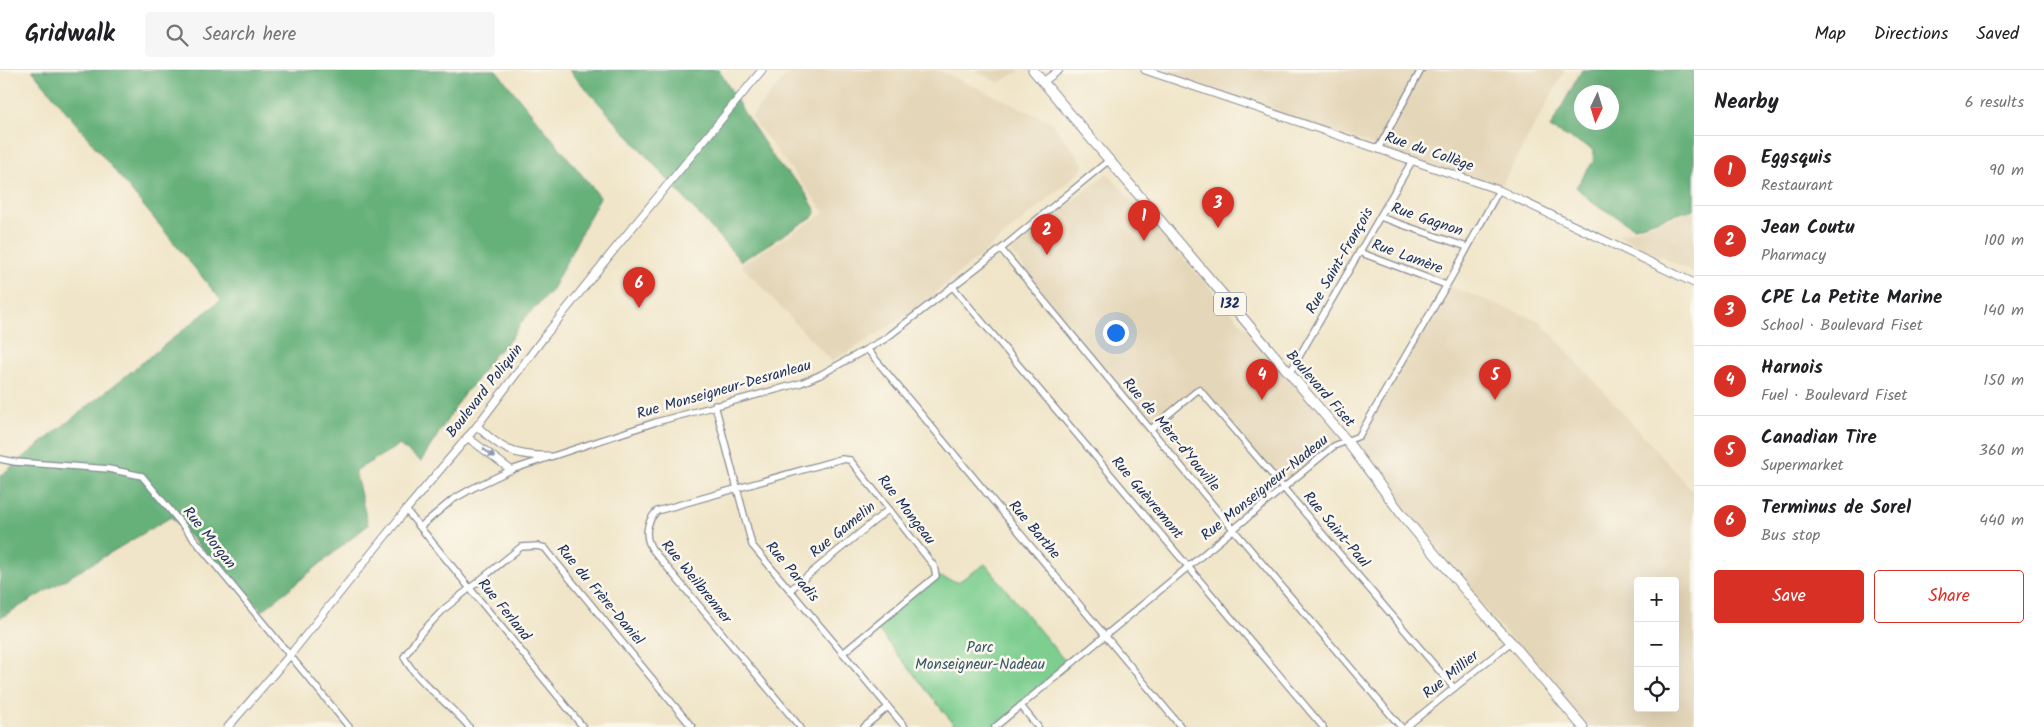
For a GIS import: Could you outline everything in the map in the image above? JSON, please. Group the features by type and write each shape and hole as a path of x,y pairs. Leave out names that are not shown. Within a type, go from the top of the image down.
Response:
{"main road":[{"name":"Boulevard Fiset","path":"1033,70 1108,161 1346,440 1403,516 1583,727"}],"street":[{"name":"Boulevard Poliquin","path":"228,727 290,655 476,426 550,330 762,70"},
{"path":"1043,82 1058,70"},
{"name":"Rue du Collège","path":"1146,70 1499,190 1694,283"},
{"path":"1378,149 1421,70"},
{"name":"Rue Monseigneur-Desranleau","path":"420,527 452,500 473,488 548,456 714,405 801,383 820,375 885,339 1001,249 1108,161"},
{"name":"Rue Saint-François","path":"1289,374 1412,161"},
{"name":"Rue Monseigneur-Nadeau","path":"995,727 1334,446 1360,436 1499,190"},
{"name":"Rue Gagnon","path":"1380,217 1467,247"},
{"name":"Rue de Mère-d'Youville","path":"1001,249 1150,430 1401,727"},
{"name":"Rue Lamère","path":"1359,252 1446,285"},
{"name":"Rue Guèvremont","path":"952,286 1323,727"},
{"name":"Rue Barthe","path":"867,349 1181,727"},
{"name":"Rue Saint-Paul","path":"1150,430 1199,388 1454,688"},
{"name":"Rue Paradis","path":"714,405 752,545 905,727"},
{"path":"476,426 501,448 522,456 548,456"},
{"path":"467,437 512,470"},
{"path":"501,448 512,470"},
{"name":"Rue Morgan","path":"0,459 15,462 109,468 142,476 349,727"},
{"name":"Rue Mongeau","path":"736,488 841,459 850,460 934,566 936,576 843,653"},
{"name":"Rue Weilbrenner","path":"736,488 657,511 650,518 646,529 648,542 800,727"},
{"name":"Rue Gamelin","path":"790,590 889,509"},
{"name":"Rue Ferland","path":"406,510 583,727"},
{"name":"Rue du Frère-Daniel","path":"469,727 457,712 413,670 404,657 420,634 438,614 469,587 521,547 537,546 545,548 692,727"},
{"name":"Rue Millier","path":"1406,727 1511,642"},
{"path":"864,727 888,706"},
{"path":"1021,706 1038,727"}],"shaded area":[{"path":"791,70 938,70 1051,122 1083,163 1081,171 915,310 832,362 741,265 825,213 751,117"},
{"path":"973,70 1021,70 999,83"},
{"path":"1160,70 1565,70 1499,190"},
{"path":"1107,173 1346,440 1360,436 1446,285 1540,321 1694,492 1694,727 1583,727 1346,441 1334,446 1284,488 1199,389 1151,429 1011,251"},
{"path":"1694,211 1694,273 1618,235"}],"green space":[{"path":"32,70 496,70 600,197 551,291 524,319 509,341 494,355 472,386 465,392 421,461 399,445 355,471 368,525 262,611 171,517 0,618 0,476 221,300"},
{"path":"569,70 719,70 778,164 802,187 816,211 814,216 741,261"},
{"path":"1582,70 1694,70 1694,209 1634,227 1593,203 1576,187 1593,162 1594,150 1550,128"},
{"name":"Parc Monseigneur-Nadeau","path":"985,564 1069,666 995,727 956,727 875,626 936,576 958,582"}],"place":[{"name":"CPE La Petite Marine","path":"1218,228"},
{"name":"Eggsquis","path":"1144,241"},
{"name":"Jean Coutu","path":"1047,255"},
{"name":"Terminus de Sorel","path":"639,308"},
{"name":"Harnois","path":"1262,400"},
{"name":"Canadian Tire","path":"1495,400"}]}
